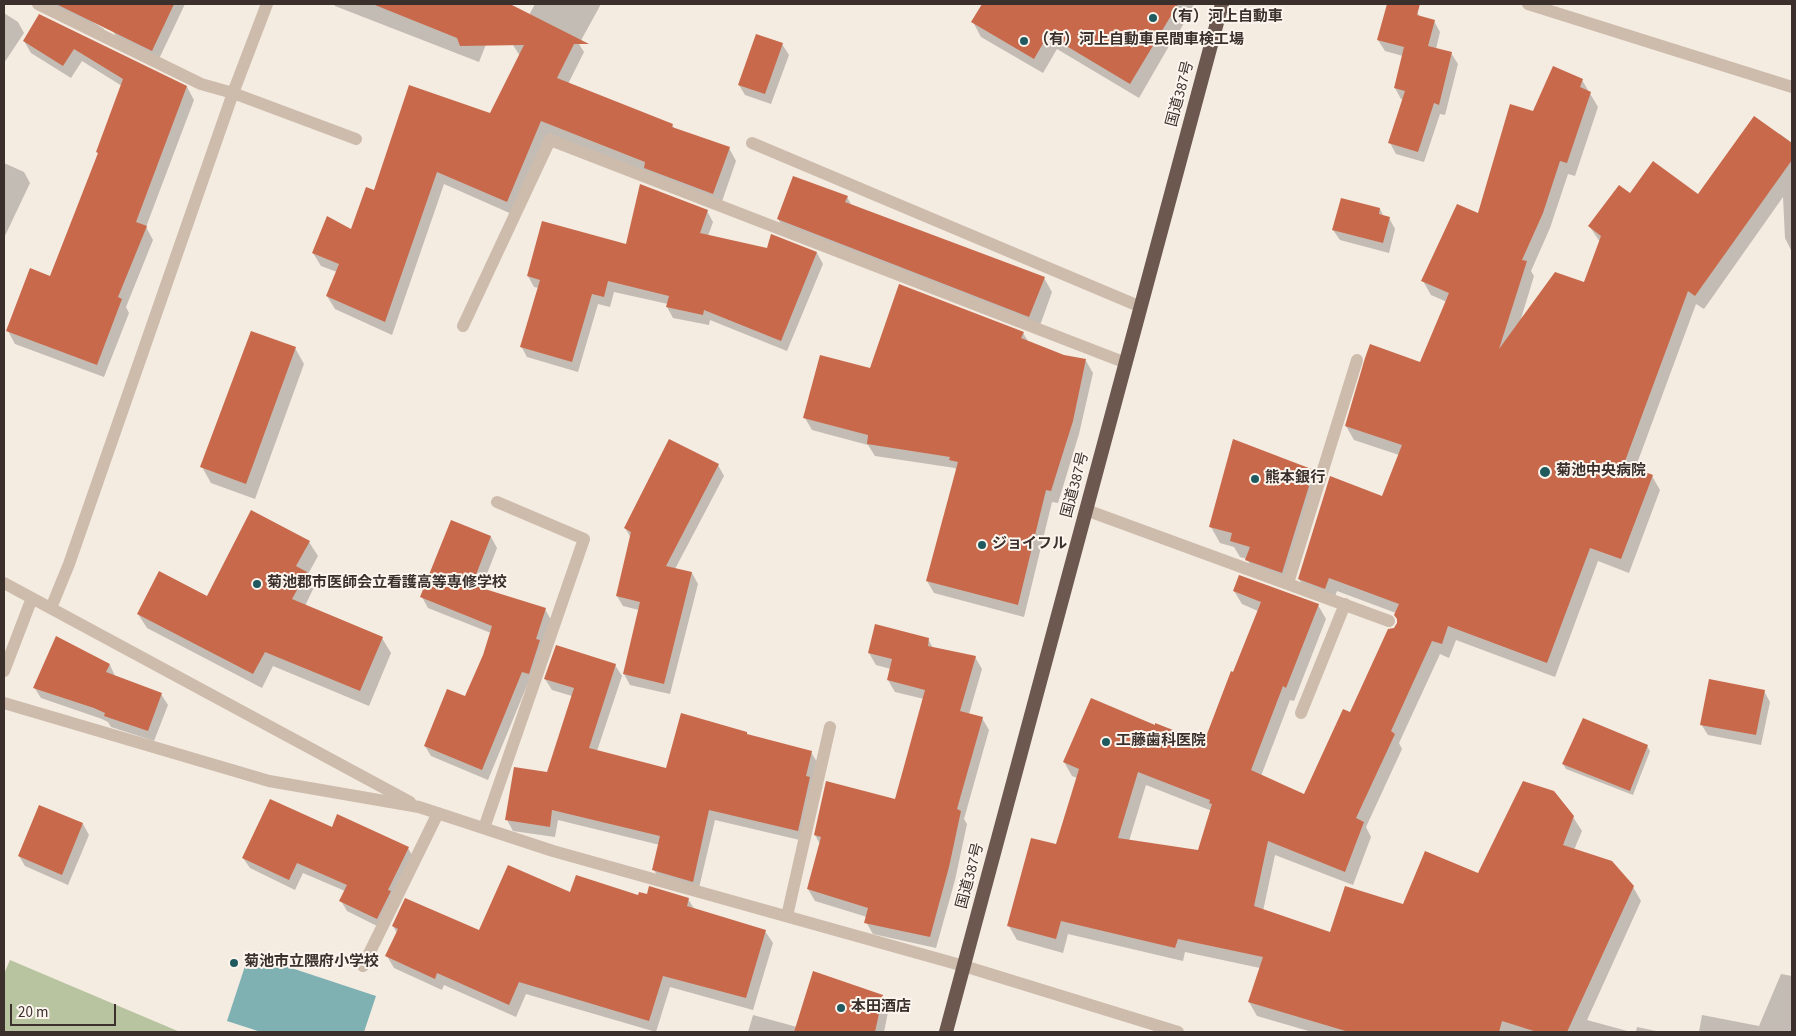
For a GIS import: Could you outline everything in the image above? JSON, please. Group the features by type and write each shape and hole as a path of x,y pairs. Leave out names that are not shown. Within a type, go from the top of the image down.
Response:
{"highway":[{"name":"国道387号","path":"946,1032 1222,4"}],"street":[{"path":"38,4 201,84 234,93 356,139"},
{"path":"51,608 69,564 267,4"},
{"path":"1528,4 1792,87"},
{"path":"463,326 550,140 1126,363"},
{"path":"752,143 1141,307"},
{"path":"1288,583 1357,360"},
{"path":"484,828 584,539 498,502"},
{"path":"1086,510 1389,621"},
{"path":"4,583 419,807"},
{"path":"4,671 32,598"},
{"path":"1301,713 1345,604"},
{"path":"4,703 269,781 419,807 553,850 964,966 1178,1032"},
{"path":"786,916 830,727"},
{"path":"363,966 438,813"}],"green space":[{"path":"10,960 180,1032 4,1032 4,974"}],"water":[{"path":"249,954 376,996 364,1032 261,1032 227,1021"}],"building":[{"path":"56,4 174,4 152,51"},
{"path":"375,4 510,4 589,44 574,44 557,78 673,124 672,127 730,147 713,194 644,168 645,162 541,121 507,202 437,172 385,322 326,296 339,264 312,253 327,216 351,229 366,187 374,190 409,85 490,113 524,45 460,46 457,38"},
{"path":"982,4 1178,4 1130,84 1048,35 1034,59 971,22"},
{"path":"1387,4 1420,4 1417,15 1435,20 1428,46 1452,52 1439,105 1434,103 1418,152 1388,143 1405,91 1394,88 1404,47 1377,40"},
{"path":"39,14 187,86 136,222 147,226 118,297 122,299 97,365 6,331 30,268 50,276 98,153 96,152 123,79 74,49 63,66 23,41"},
{"path":"756,34 783,43 765,94 738,85"},
{"path":"1553,66 1583,79 1580,87 1591,92 1567,163 1560,161 1543,213 1522,260 1527,261 1499,349 1555,272 1584,282 1601,236 1588,226 1619,185 1630,193 1653,161 1698,194 1754,116 1792,143 1792,160 1695,296 1688,291 1624,464 1653,475 1621,559 1590,548 1547,663 1448,626 1442,644 1432,641 1391,731 1395,734 1356,818 1364,822 1345,872 1268,841 1254,906 1330,932 1345,886 1403,904 1425,851 1478,873 1523,781 1554,791 1574,816 1563,845 1612,861 1634,886 1567,1032 1537,1032 1502,1021 1499,1032 1349,1032 1248,1002 1263,957 1178,939 1175,948 1061,921 1056,939 1007,926 1031,838 1056,844 1079,769 1063,762 1091,698 1155,725 1155,723 1204,742 1231,671 1233,672 1261,602 1233,591 1239,575 1319,604 1286,688 1283,686 1251,770 1304,794 1343,709 1350,712 1388,629 1394,628 1397,623 1394,615 1399,604 1329,578 1325,589 1298,579 1330,476 1382,496 1402,445 1345,426 1365,358 1370,344 1420,362 1449,293 1421,281 1457,204 1478,213 1510,104 1533,111","holes":["1138,772 1210,800 1209,803 1212,804 1198,850 1118,838"]},
{"path":"793,176 848,196 845,202 1045,277 1029,317 777,219"},
{"path":"640,184 708,210 700,233 767,248 771,234 817,252 781,341 704,310 703,315 666,307 669,296 608,281 604,297 592,294 572,362 520,347 540,280 527,276 542,221 626,244"},
{"path":"1341,198 1380,208 1379,214 1390,217 1383,243 1332,230"},
{"path":"899,284 1024,332 1021,338 1064,355 1086,359 1073,421 1051,491 1046,490 1018,605 926,581 958,462 949,460 950,457 867,444 868,435 803,418 820,355 870,368"},
{"path":"251,331 296,347 246,484 200,467"},
{"path":"669,439 719,464 666,566 692,572 664,684 623,674 640,602 616,596 631,532 624,528"},
{"path":"1233,439 1314,470 1282,573 1245,560 1250,547 1230,541 1232,533 1209,527"},
{"name":"菊池郡市医師会立看護高等専修学校","path":"251,510 310,541 296,566 307,572 292,599 383,637 360,691 265,652 253,674 137,614 159,571 207,596"},
{"path":"451,520 491,536 472,585 546,608 536,639 540,640 529,674 522,672 482,770 424,746 447,689 465,696 483,655 492,626 420,597"},
{"path":"875,624 929,638 928,646 976,656 960,711 983,717 957,809 961,811 949,867 930,937 864,923 868,908 807,889 821,837 814,835 826,781 895,799 925,690 887,680 892,659 868,653"},
{"path":"56,636 110,664 106,672 162,693 148,731 104,716 105,713 94,708 33,688"},
{"path":"556,645 616,664 589,748 666,768 681,713 747,732 747,734 812,751 806,776 810,777 798,831 709,810 693,882 652,870 660,836 552,810 550,827 505,820 514,767 547,772 574,688 544,679"},
{"path":"1709,679 1765,690 1756,735 1700,725"},
{"path":"1583,718 1648,745 1630,791 1562,764"},
{"path":"270,799 332,827 337,814 409,847 388,890 391,891 377,919 339,901 347,885 297,863 289,880 242,858"},
{"path":"39,805 83,823 62,875 18,856"},
{"path":"508,865 570,892 576,875 638,895 639,892 647,894 649,886 689,898 687,906 766,930 746,998 663,976 649,1021 519,982 509,1005 437,973 435,979 385,956 398,929 392,926 405,898 479,930"},
{"name":"本田酒店","path":"813,971 883,995 875,1032 794,1032"}],"place":[{"name":"（有）河上自動車","path":"1153,18"},
{"name":"（有）河上自動車民間車検工場","path":"1024,41"},
{"name":"菊池中央病院","path":"1545,472"},
{"name":"熊本銀行","path":"1255,479"},
{"name":"ジョイフル","path":"982,545"},
{"name":"菊池郡市医師会立看護高等専修学校","path":"257,584"},
{"name":"工藤歯科医院","path":"1106,742"},
{"name":"菊池市立隈府小学校","path":"234,963"},
{"name":"本田酒店","path":"841,1008"}]}
